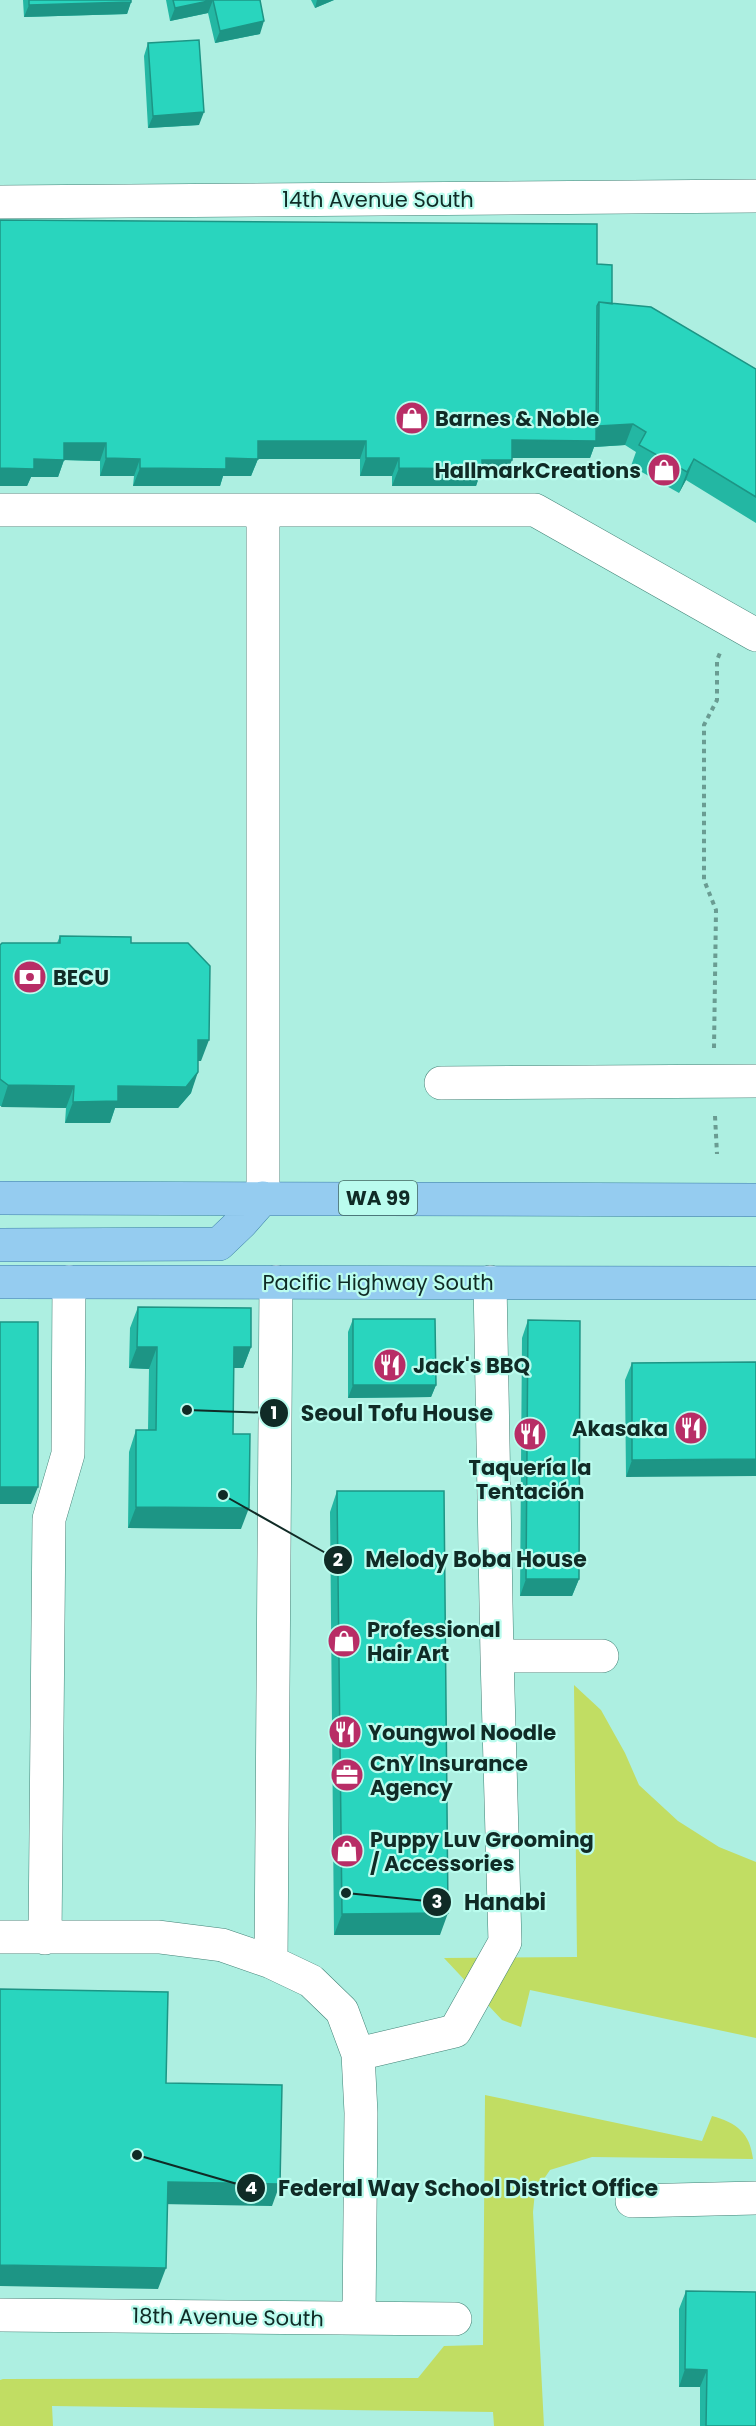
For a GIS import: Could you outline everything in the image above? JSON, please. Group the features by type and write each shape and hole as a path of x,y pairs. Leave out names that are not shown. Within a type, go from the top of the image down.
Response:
{"main road":[{"name":"WA 99","path":"0,1198 756,1200"},
{"path":"0,1245 219,1244 242,1223 263,1198"},
{"name":"Pacific Highway South","path":"0,1282 756,1283"}],"street":[{"name":"14th Avenue South","path":"0,202 756,196"},
{"path":"0,510 535,510 745,629"},
{"path":"263,510 263,1198"},
{"path":"441,1083 756,1081"},
{"path":"45,1938 49,1519 68,1454 69,1282"},
{"path":"271,1962 276,1282"},
{"path":"358,2054 455,2031 505,1942 490,1282"},
{"path":"497,1656 602,1656"},
{"path":"0,1937 159,1937 222,1945 271,1962 311,1981 342,2012 358,2054 361,2113 359,2319"},
{"path":"632,2201 756,2198"},
{"name":"18th Avenue South","path":"0,2315 455,2319"}],"path":[{"path":"717,1154 714,1082 716,910 704,880 705,725 717,699 717,660 745,629"}],"green space":[{"path":"574,1685 601,1710 625,1753 639,1785 678,1821 719,1847 756,1862 756,2038 530,1990 521,2027 502,2020 444,1958 577,1957"},
{"path":"485,2095 702,2141 712,2116 729,2122 741,2130 749,2142 753,2159 592,2157 550,2170 535,2192 533,2212 544,2426 494,2426 493,2412 52,2406 53,2426 0,2426 0,2380 3,2379 418,2378 444,2346 483,2345"}],"building":[{"path":"29,0 131,0 131,2 29,5"},
{"path":"173,0 213,0 175,8"},
{"path":"213,0 260,0 264,21 220,31"},
{"path":"199,40 204,112 153,116 148,43"},
{"path":"0,220 597,224 597,264 612,265 612,304 599,302 597,306 596,441 512,440 512,460 482,460 482,469 399,468 399,458 366,458 366,441 258,441 258,459 226,458 226,469 140,468 140,459 106,458 106,443 64,443 64,460 34,459 34,469 0,468"},
{"path":"599,302 651,307 756,369 756,497 694,459 687,472 639,445 646,432 633,424 598,426"},
{"path":"60,936 131,937 131,943 188,943 210,966 209,1040 198,1040 198,1072 186,1087 118,1086 118,1101 73,1102 74,1086 8,1085 0,1079 0,945 2,943 60,943"},
{"path":"138,1307 251,1308 251,1347 234,1347 233,1434 250,1434 249,1508 136,1507 136,1430 156,1430 157,1347 137,1347"},
{"name":"Jack's BBQ","path":"353,1319 435,1319 436,1385 353,1385"},
{"path":"528,1320 580,1321 579,1579 526,1579"},
{"path":"0,1322 38,1322 38,1487 0,1487"},
{"name":"Akasaka","path":"756,1362 756,1459 632,1460 632,1363"},
{"path":"337,1491 444,1491 448,1913 342,1914"},
{"path":"0,1989 168,1992 166,2083 282,2085 280,2184 168,2182 166,2268 0,2265"},
{"path":"686,2291 756,2292 756,2426 706,2426 707,2370 685,2369"}],"place":[{"name":"Barnes & Noble","path":"412,418"},
{"name":"HallmarkCreations","path":"664,470"},
{"name":"BECU","path":"30,977"},
{"name":"Jack's BBQ","path":"390,1365"},
{"name":"Seoul Tofu House","path":"187,1410"},
{"name":"Akasaka","path":"691,1428"},
{"name":"Taquería la Tentación","path":"530,1434"},
{"name":"Melody Boba House","path":"223,1495"},
{"name":"Professional Hair Art","path":"344,1641"},
{"name":"Youngwol Noodle","path":"345,1732"},
{"name":"CnY Insurance Agency","path":"347,1775"},
{"name":"Puppy Luv Grooming / Accessories","path":"347,1851"},
{"name":"Hanabi","path":"346,1893"},
{"name":"Federal Way School District Office","path":"137,2155"}]}
